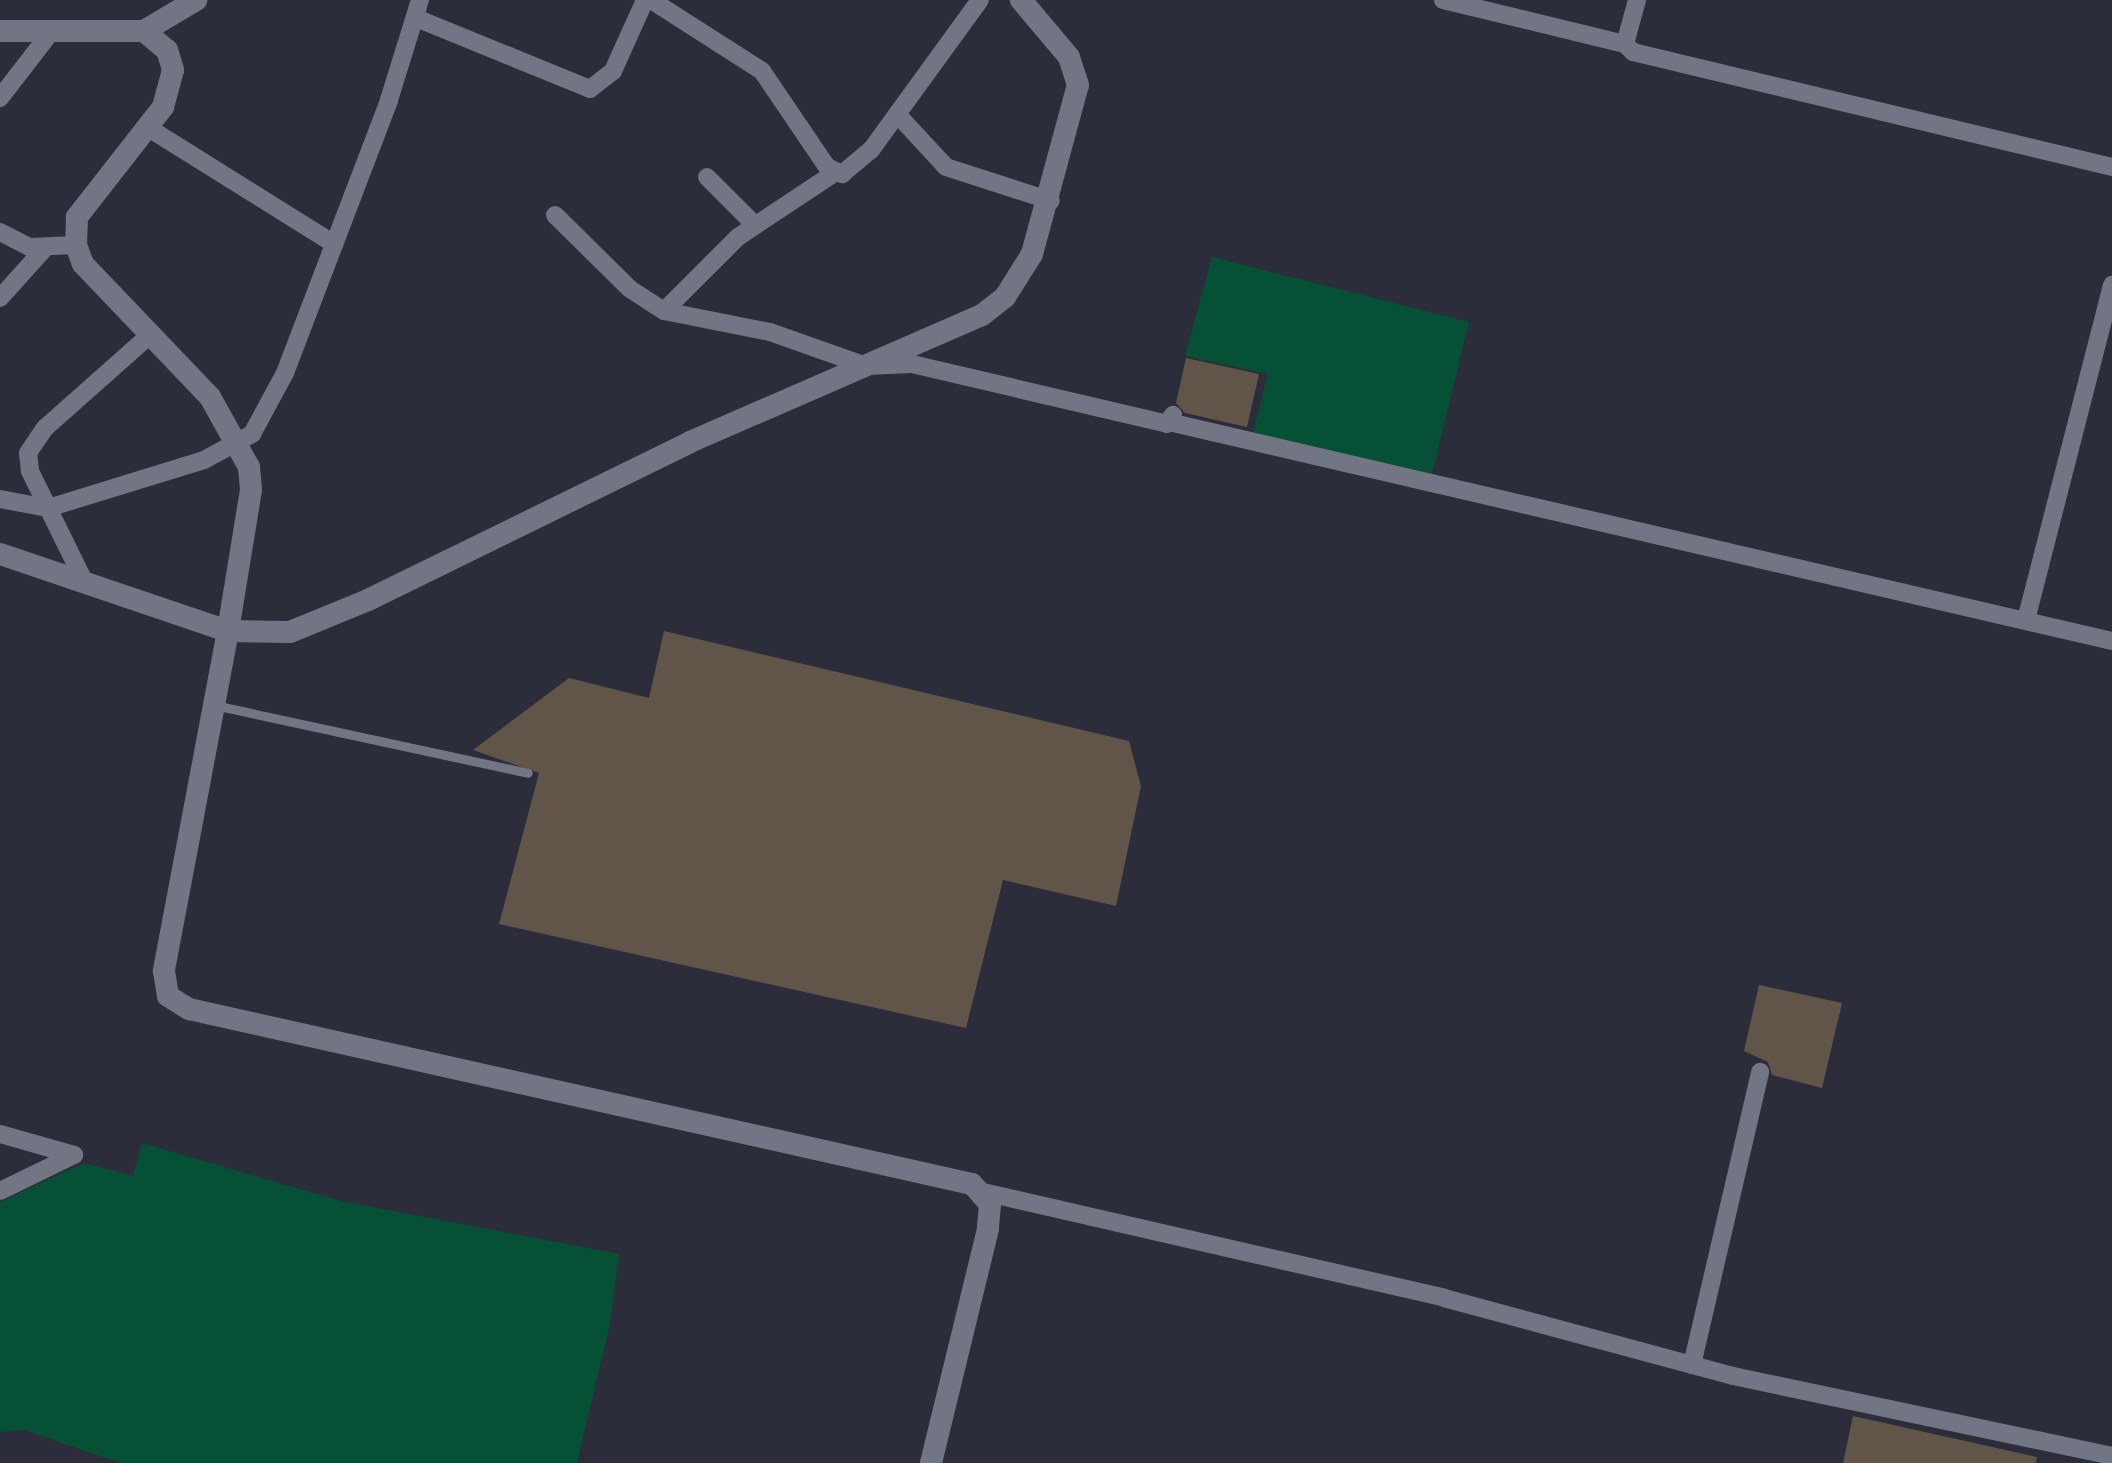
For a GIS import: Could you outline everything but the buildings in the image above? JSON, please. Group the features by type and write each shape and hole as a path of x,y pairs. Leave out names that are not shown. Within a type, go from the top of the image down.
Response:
{"street":[{"path":"0,31 144,32 196,0"},
{"path":"0,499 48,508 240,445 279,386 418,9 590,89 614,71 648,0 762,71 836,172"},
{"path":"664,311 755,225 836,172 861,162 980,0"},
{"path":"0,554 228,631 270,634 313,624 690,442 948,332 1005,297 1032,254 1051,200 1074,111 1076,70 1020,0"},
{"path":"1443,0 1626,44 1633,52 2112,166"},
{"path":"1626,44 1637,0"},
{"path":"0,98 51,32"},
{"path":"144,32 167,50 173,70 163,106 78,216 76,245 83,264 210,396 240,445 251,490 164,971 168,996 190,1010 961,1180 984,1192 1444,1298 1692,1365 2112,1456"},
{"path":"898,114 946,168 1051,200"},
{"path":"146,127 334,244"},
{"path":"707,177 755,225"},
{"path":"555,215 630,290 664,311 770,332 866,366 912,364 1173,419 2112,641"},
{"path":"0,232 45,248 76,245"},
{"path":"0,298 45,248"},
{"path":"2026,620 2112,286"},
{"path":"85,582 26,461 32,443 151,334"},
{"path":"1692,1365 1760,1072"},
{"path":"0,1134 74,1155 0,1191"},
{"path":"931,1463 988,1228 984,1192"}],"lane":[{"path":"214,705 528,773"}],"green space":[{"path":"1212,257 1469,322 1432,474 1253,433 1268,374 1185,356"},
{"path":"142,1143 341,1201 619,1254 610,1324 577,1463 121,1463 24,1430 0,1432 0,1202 84,1163 133,1176"}]}
